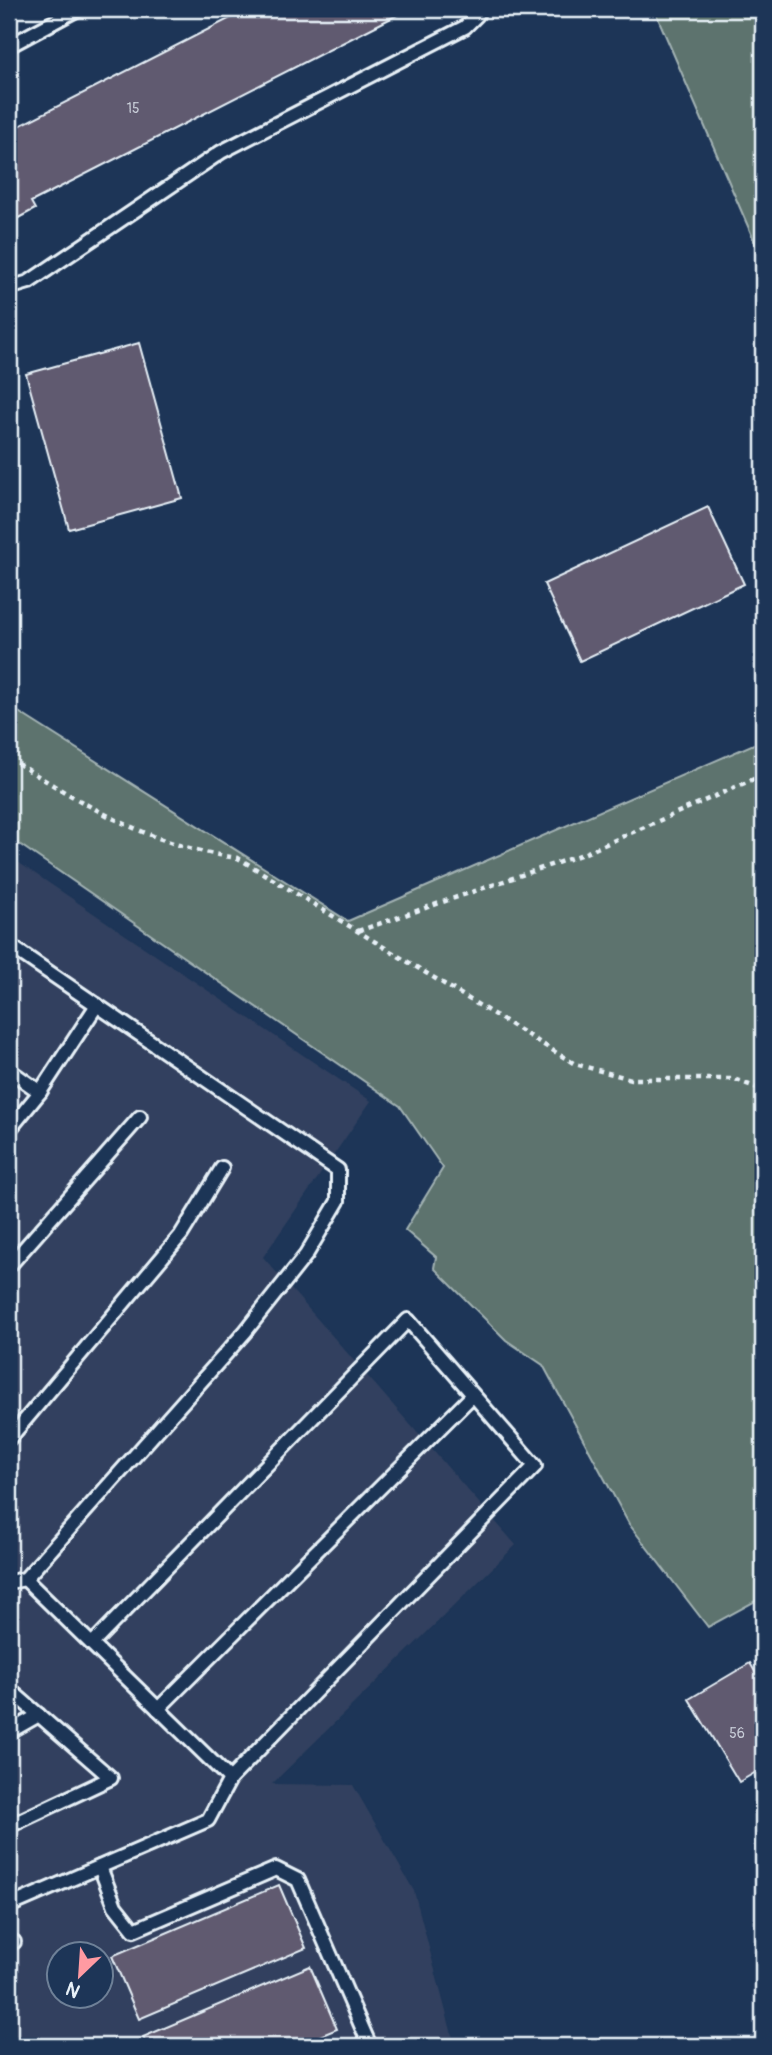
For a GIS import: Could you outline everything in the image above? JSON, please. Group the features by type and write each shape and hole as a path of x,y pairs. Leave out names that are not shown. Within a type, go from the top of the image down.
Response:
{"lane":[{"path":"9,46 78,9"},
{"path":"9,288 29,282 221,152 466,27 477,15 478,9"},
{"path":"9,945 338,1170 338,1201 306,1255 245,1332 25,1579 9,1582"},
{"path":"9,1130 40,1092 97,1005"},
{"path":"9,1070 40,1092"},
{"path":"9,1266 140,1116"},
{"path":"9,1440 181,1235 222,1168"},
{"path":"9,1906 208,1820 230,1779 535,1466 408,1320 92,1644"},
{"path":"158,1709 473,1395"},
{"path":"25,1579 230,1779"},
{"path":"9,1689 111,1778 9,1826"},
{"path":"9,1732 39,1715"},
{"path":"100,1867 115,1906 134,1930 276,1869 298,1880 370,2046"}],"path":[{"path":"9,758 92,809 155,837 198,853 238,859 575,1064 631,1079 733,1079 763,1090"},
{"path":"358,931 583,854 763,775"}],"shaded area":[{"path":"9,856 371,1101 263,1257 516,1545 272,1784 353,1785 414,1891 455,2046 9,2046"}],"green space":[{"path":"654,9 763,9 763,261"},
{"path":"9,706 348,921 763,740 763,1597 708,1627 629,1524 543,1365 506,1340 434,1268 436,1257 405,1230 443,1168 400,1106 9,837"}],"building":[{"path":"248,9 409,9 31,202 35,209 9,223 9,131"},
{"path":"139,343 182,498 69,529 26,374"},
{"path":"708,507 744,584 580,661 544,584"},
{"path":"750,1663 763,1685 763,1768 739,1782 689,1699"},
{"path":"279,1885 306,1948 139,2019 116,1965 116,1954"},
{"path":"310,1966 337,2029 296,2046 147,2046 143,2037"}]}
